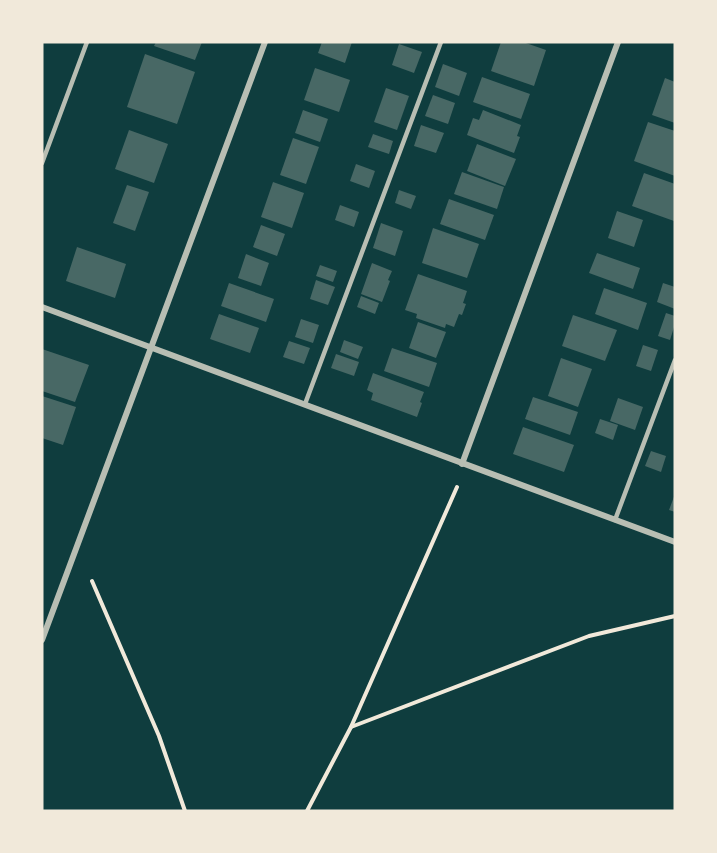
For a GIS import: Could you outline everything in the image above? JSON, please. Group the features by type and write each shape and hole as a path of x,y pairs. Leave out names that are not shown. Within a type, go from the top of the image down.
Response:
{"street":[{"path":"42,640 265,42"},
{"path":"462,464 618,42"},
{"path":"42,307 675,542"}],"lane":[{"path":"42,163 87,42"},
{"path":"306,404 441,42"},
{"path":"615,520 675,360"}],"path":[{"path":"307,811 351,727 457,487"},
{"path":"92,580 159,736 185,811"},
{"path":"351,727 589,636 675,616"}],"building":[{"path":"156,42 202,42 195,60 154,46"},
{"path":"322,42 352,42 345,63 318,53"},
{"path":"501,42 523,42 546,50 534,86 491,71"},
{"path":"399,44 422,52 414,73 392,65"},
{"path":"145,54 195,72 177,124 127,107"},
{"path":"443,64 467,73 459,96 435,87"},
{"path":"315,68 350,80 339,112 304,100"},
{"path":"482,77 530,94 521,119 473,102"},
{"path":"665,78 675,82 675,123 652,115"},
{"path":"386,88 409,96 397,130 374,122"},
{"path":"433,95 455,103 448,124 425,116"},
{"path":"303,110 328,119 320,142 295,133"},
{"path":"483,110 521,125 517,136 520,137 514,153 467,135 473,118 479,120"},
{"path":"648,122 675,131 675,176 634,161"},
{"path":"421,125 444,133 436,153 414,146"},
{"path":"129,130 168,144 154,183 115,169"},
{"path":"373,134 393,141 389,154 368,147"},
{"path":"293,138 319,147 306,184 280,175"},
{"path":"477,144 516,159 505,186 467,171"},
{"path":"356,164 375,171 369,188 350,181"},
{"path":"462,172 504,187 497,209 454,194"},
{"path":"644,173 675,184 674,221 632,206"},
{"path":"273,182 304,193 292,228 261,217"},
{"path":"127,185 149,192 135,231 113,223"},
{"path":"399,190 416,196 411,209 395,203"},
{"path":"449,199 494,215 485,240 440,224"},
{"path":"340,205 359,212 354,227 335,220"},
{"path":"617,211 643,220 634,247 608,238"},
{"path":"381,223 403,231 395,256 373,248"},
{"path":"261,225 285,234 277,256 253,247"},
{"path":"433,228 479,244 467,278 422,263"},
{"path":"77,247 126,264 115,298 66,281"},
{"path":"597,253 640,268 633,289 589,273"},
{"path":"246,254 269,263 261,286 238,278"},
{"path":"372,263 392,271 382,302 361,294"},
{"path":"320,265 337,271 333,282 316,276"},
{"path":"418,274 467,291 463,303 466,304 454,327 446,324 445,328 416,318 417,314 405,310"},
{"path":"316,280 335,287 328,305 310,299"},
{"path":"229,283 274,299 266,322 221,306"},
{"path":"663,283 675,287 675,309 657,302"},
{"path":"604,288 647,303 638,330 595,314"},
{"path":"361,296 379,303 375,314 357,307"},
{"path":"666,313 675,316 670,340 658,336"},
{"path":"219,314 259,328 250,353 210,339"},
{"path":"573,315 617,330 605,361 562,346"},
{"path":"301,319 319,325 313,343 295,337"},
{"path":"418,322 446,332 436,358 409,348"},
{"path":"344,340 363,347 358,359 340,352"},
{"path":"289,341 310,348 304,364 283,357"},
{"path":"643,345 658,350 651,371 636,366"},
{"path":"392,348 437,363 429,387 384,371"},
{"path":"42,349 89,365 75,402 42,391"},
{"path":"336,354 359,362 354,376 331,368"},
{"path":"561,358 592,369 578,407 548,396"},
{"path":"373,373 424,392 417,417 371,400 373,393 367,390"},
{"path":"42,396 76,407 63,445 42,438"},
{"path":"533,397 578,412 570,435 525,419"},
{"path":"618,398 643,407 635,430 610,421"},
{"path":"600,419 618,425 613,440 595,433"},
{"path":"523,427 574,445 564,472 513,454"},
{"path":"651,451 666,456 661,472 645,466"},
{"path":"675,494 675,512 669,510"}]}
